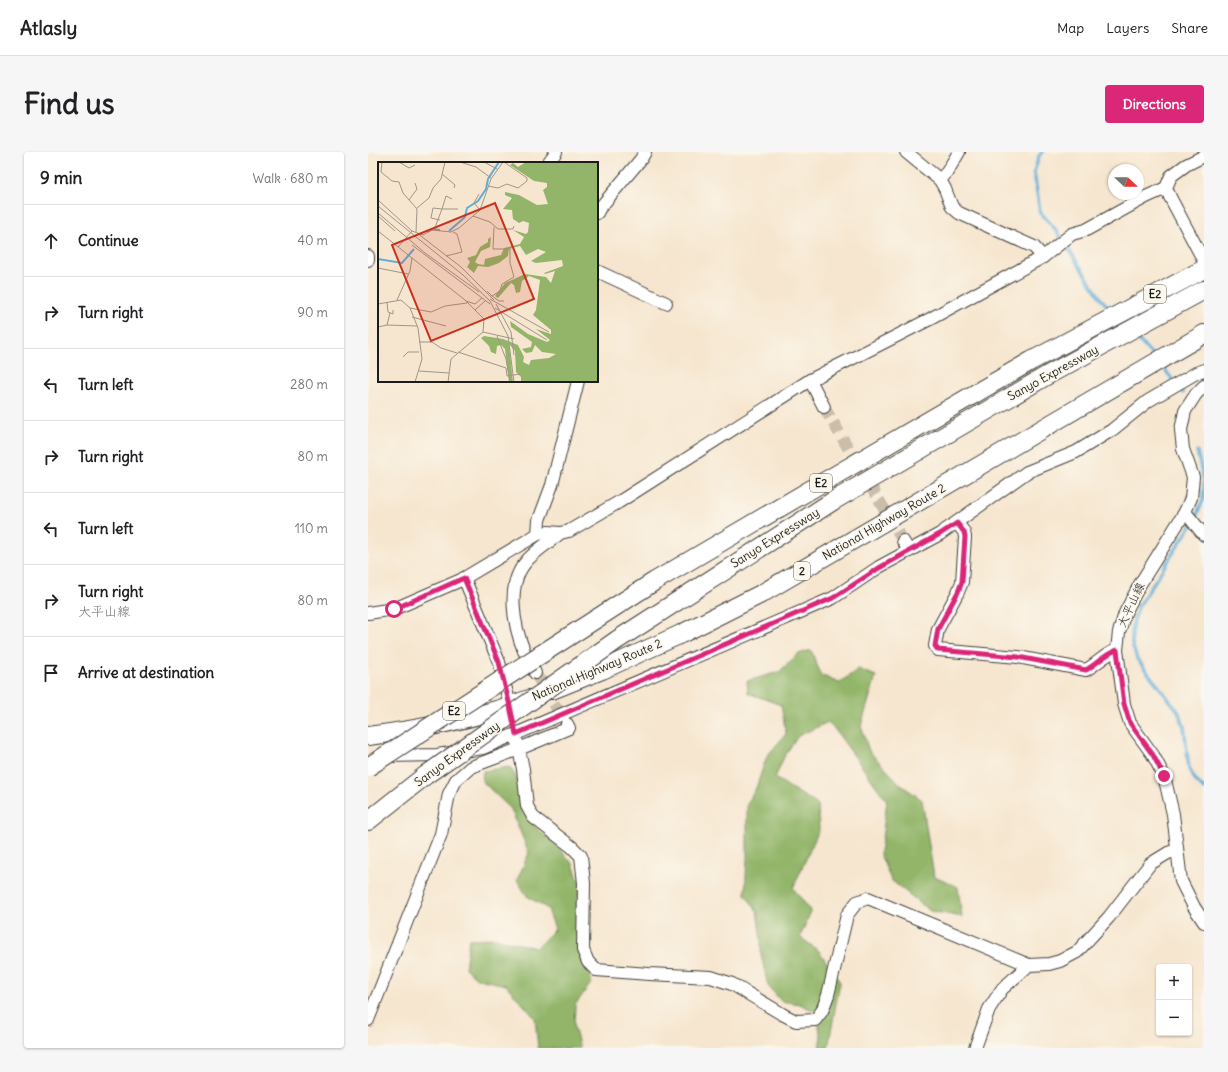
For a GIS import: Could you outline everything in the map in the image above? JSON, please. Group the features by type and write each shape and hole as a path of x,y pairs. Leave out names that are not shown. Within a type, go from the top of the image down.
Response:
{"highway":[{"name":"Sanyo Expressway","path":"368,767 655,581 1030,361 1204,269"},
{"name":"Sanyo Expressway","path":"368,821 426,775 617,640 834,501 1046,376 1204,290"},
{"name":"National Highway Route 2","path":"368,736 447,723 510,706 602,670 681,634 762,594 1204,334"}],"street":[{"path":"549,162 556,152"},
{"path":"598,210 641,159 645,152"},
{"path":"906,152 940,180 952,207 959,213 1034,246 1043,257"},
{"path":"940,180 947,172 959,152"},
{"path":"368,613 394,609 464,578 538,534 569,531 619,502 810,380 930,319 1043,257 1072,234 1086,230 1146,196 1166,188 1171,176 1186,165 1204,156"},
{"path":"1166,188 1204,261"},
{"path":"598,272 666,303"},
{"path":"368,757 437,755 483,748 833,598 879,568 906,546 940,534 1027,472 1076,452 1112,430 1148,401 1185,379 1204,370"},
{"path":"810,380 824,408"},
{"path":"538,534 539,520 552,485 578,382"},
{"name":"大平山線","path":"1203,918 1181,881 1173,814 1164,776 1153,755 1130,723 1124,704 1117,650 1119,632 1125,613 1140,584 1194,523 1191,498 1193,477 1183,449 1181,430 1185,411 1196,394 1204,386"},
{"path":"957,523 964,532 965,537 962,582 938,629 935,646 938,650 1018,657 1086,670 1096,665 1109,653 1117,650"},
{"path":"535,673 524,651 517,624 513,594 524,564 532,555 560,533"},
{"path":"464,578 499,662 519,749 527,806 533,817 572,846 580,856 584,883 583,950 588,962 596,970 711,977 732,984 796,1021 815,1020 822,1011 828,995 847,915 857,902 868,898 1029,965 1049,964 1060,961 1077,952 1109,917 1150,864 1168,853 1177,850"},
{"path":"368,1020 441,834 449,794 456,780 471,767 569,728 567,724"},
{"path":"975,1048 989,1009 1002,989 1029,965"}],"green space":[{"path":"811,650 821,675 839,683 858,669 876,676 861,726 869,751 900,784 922,800 934,877 958,887 962,917 930,911 891,880 880,854 887,801 828,722 798,736 784,757 775,778 818,805 819,830 793,888 811,911 800,937 819,951 840,982 828,1048 819,1048 821,1038 816,1012 800,1004 781,1001 768,986 761,955 761,940 757,911 745,894 747,804 756,788 767,756 786,734 781,705 748,693 747,681 779,672 798,654"},
{"path":"510,767 517,778 522,812 573,864 579,881 587,967 592,982 575,1005 574,1027 580,1048 538,1048 535,1018 506,985 478,979 465,968 469,939 495,938 536,948 555,929 548,909 527,896 517,880 529,853 511,809 482,781 483,771"}],"waterway":[{"path":"1042,152 1039,156 1034,172 1040,212 1056,230 1101,299 1113,312"},
{"path":"1134,335 1154,357"},
{"path":"1162,366 1183,393"},
{"path":"1197,451 1204,482"},
{"path":"1195,519 1203,500 1204,482"},
{"path":"1192,524 1138,607 1132,627 1132,644 1137,659 1178,711 1184,726 1189,769 1196,781 1204,789"}],"tunnel":[{"path":"824,407 903,541"},
{"path":"535,673 566,723"}],"route":[{"path":"394,609 464,578 499,662 516,734 833,598 879,568 957,523 964,532 965,537 962,582 938,629 935,646 938,650 1018,657 1086,670 1096,665 1109,653 1117,650 1124,704 1130,723 1153,755 1164,776"}]}
